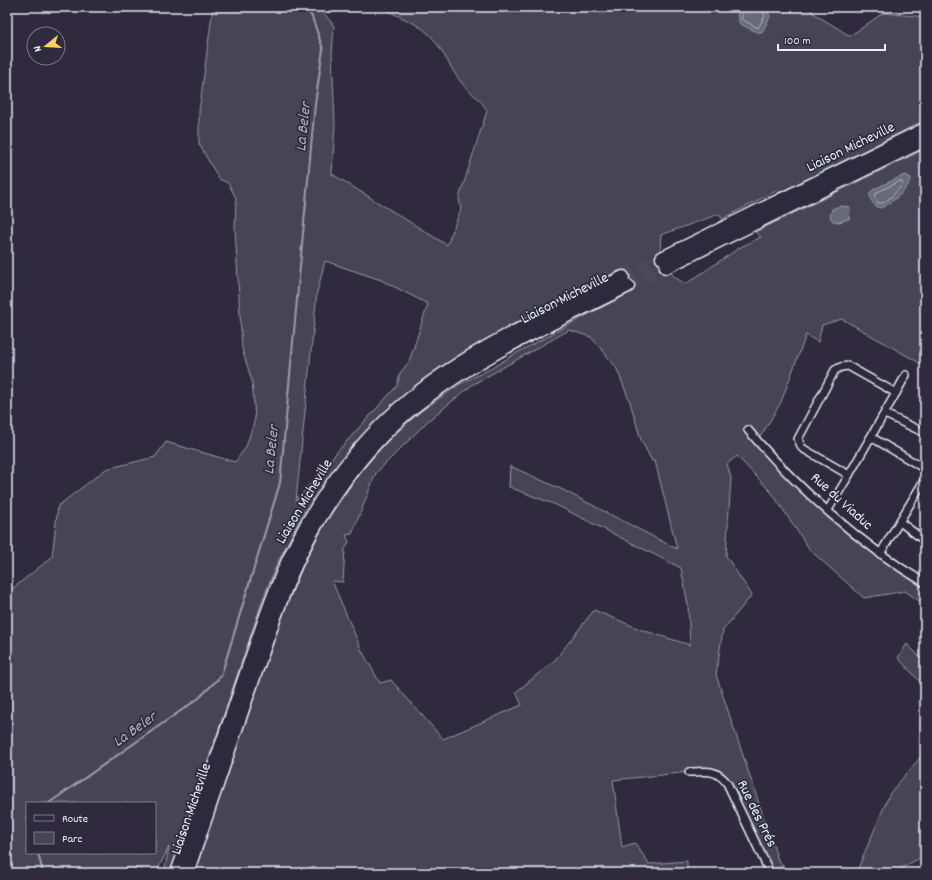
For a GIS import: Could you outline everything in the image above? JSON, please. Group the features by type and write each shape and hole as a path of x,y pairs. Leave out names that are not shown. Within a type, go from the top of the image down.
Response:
{"highway":[{"name":"Liaison Micheville","path":"925,129 664,263 925,140"},
{"name":"Liaison Micheville","path":"177,873 284,569 311,517 344,467 376,431 412,397 450,369 503,338 625,282 456,376 417,405 382,437 352,472 319,520 292,572 186,873"}],"street":[{"path":"849,475 802,448 798,439 836,370 841,367 848,366 896,393"},
{"path":"828,510 906,375"},
{"path":"884,414 925,433"},
{"name":"Rue du Viaduc","path":"748,430 781,466 828,510 880,554 925,584"},
{"path":"871,437 925,469"},
{"path":"880,554 893,530 900,522 925,479"},
{"path":"900,522 925,541"},
{"name":"Rue des Prés","path":"690,772 710,772 719,774 727,783 770,873"}],"green space":[{"path":"213,7 319,7 334,26 332,54 335,124 332,174 447,245 461,209 459,198 487,111 482,103 461,82 429,34 413,23 379,7 810,7 813,13 850,36 883,13 925,17 925,120 780,193 778,190 722,219 719,214 661,235 661,251 665,264 673,275 686,284 739,248 761,237 755,232 925,149 925,366 842,319 822,325 818,342 806,335 781,402 758,441 828,510 925,583 925,605 905,591 864,598 810,550 772,493 737,456 727,464 731,478 726,556 752,595 723,630 716,675 778,860 784,866 769,870 719,774 690,772 613,780 622,847 635,843 649,864 687,861 687,873 193,873 284,611 303,566 325,523 358,475 387,441 421,411 460,384 630,292 618,271 488,338 447,363 406,394 387,411 335,469 306,512 304,511 276,566 264,596 170,873 164,873 169,847 156,873 130,867 117,873 7,873 7,593 52,557 58,506 106,469 155,457 166,442 235,462 246,447 255,419 252,381 242,349 235,228 236,198 228,183 219,179 199,144 199,112","holes":["325,261 381,280 428,304 409,362 400,373 397,386 336,453 296,501 317,292","569,330 591,337 616,367 630,402 641,440 652,461 655,461 677,549 563,490 510,466 509,487 556,505 681,568 688,605 690,645 642,630 594,610 555,660 516,692 522,705 443,739 391,680 380,683 362,651 332,581 343,582 345,549 349,542 346,535 352,534 376,473 428,421 472,385"]},
{"path":"907,644 925,662 925,687 898,658"},
{"path":"925,752 925,855 893,873 856,873 890,793"}],"water":[{"path":"741,7 761,7 768,11 770,17 762,32 757,32 740,24 737,16"},
{"path":"905,175 911,178 903,192 880,208 874,204 871,200 870,193 874,189"},
{"path":"840,206 850,207 849,219 839,222 833,221 830,217 832,209"}],"waterway":[{"name":"La Beler","path":"50,802 199,698 221,676 280,483 315,104 323,49 307,7"},
{"name":"La Beler","path":"38,854 43,873"}],"tunnel":[{"path":"623,277 662,258"},
{"path":"628,286 666,267"}]}
